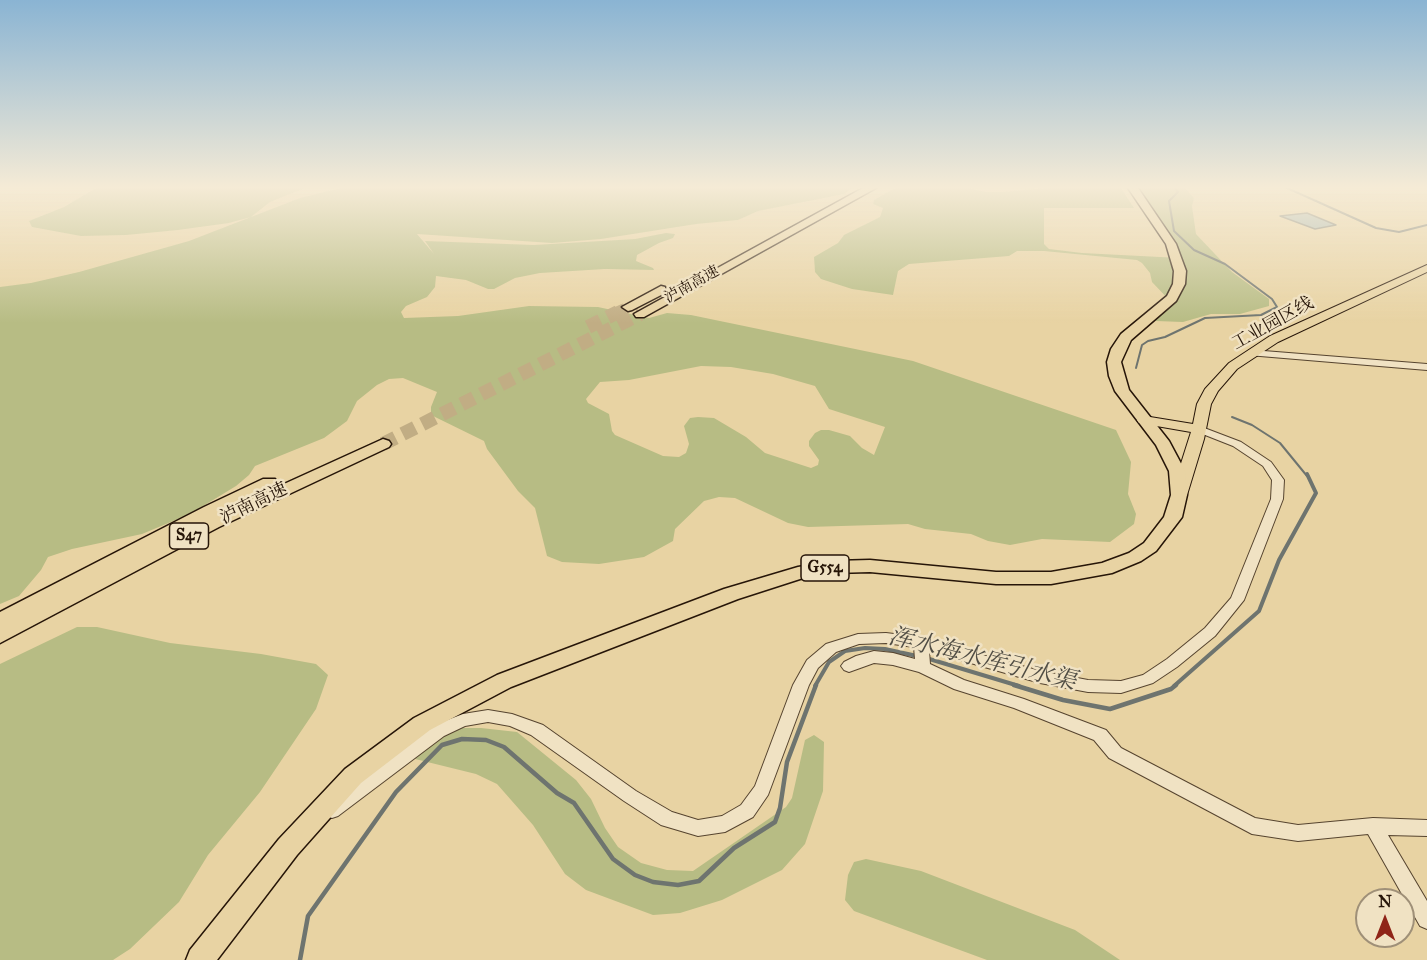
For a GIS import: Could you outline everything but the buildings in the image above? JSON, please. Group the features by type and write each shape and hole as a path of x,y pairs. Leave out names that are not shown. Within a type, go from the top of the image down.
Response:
{"highway":[{"name":"泸南高速","path":"628,307 772,233"},
{"name":"泸南高速","path":"640,314 786,233"},
{"name":"G554","path":"200,960 262,878 312,819 371,761 422,724 452,707 531,670 731,594 798,573 852,566 1013,579 1051,578 1087,574 1121,563 1150,547 1168,527 1179,495 1179,483 1173,462 1118,383 1114,368 1115,356 1121,344 1131,332 1172,298 1179,284 1180,271 1171,244 1163,233"},
{"name":"泸南高速","path":"0,621 210,511 378,440 213,523 0,636"}],"main road":[{"name":"工业园区线","path":"1179,495 1204,404 1212,389 1233,366 1251,353 1290,332 1425,270"},
{"path":"1144,420 1198,429"}],"street":[{"path":"1251,353 1314,360 1427,367"},
{"path":"849,666 873,657 892,659 922,657 1088,686 1114,687 1130,685 1156,675 1210,632 1238,600 1274,511 1279,488 1275,473 1258,456 1237,444 1198,429"},
{"path":"312,819 349,799 438,731 463,720 488,716 512,720 537,730 630,796 668,819 692,828 717,827 747,811 762,790 801,685 816,658 831,648 858,639 886,638 922,657 959,686 1018,703 1100,735 1115,753 1252,826 1298,833 1373,826 1427,828"},
{"path":"1373,826 1427,919"}],"green space":[{"path":"64,233 149,233 126,235 81,236"},
{"path":"210,233 640,233 552,243 417,234 434,254 425,241 534,245 635,239 666,233 675,234 673,238 637,255 636,261 654,270 605,269 540,273 515,278 494,289 488,289 466,280 436,276 435,287 427,297 406,306 401,312 404,318 458,316 529,306 598,307 649,318 667,313 691,315 913,361 1116,430 1131,462 1128,494 1136,514 1134,524 1110,542 1042,539 1010,545 988,541 971,534 925,529 908,524 808,527 788,523 735,498 719,497 704,501 675,529 673,541 644,557 599,564 562,562 547,556 535,508 518,491 487,449 484,441 431,415 431,407 437,392 403,378 389,379 377,385 357,401 347,421 324,438 255,466 249,475 236,486 190,514 142,534 72,549 48,557 41,570 19,596 0,604 0,287 31,283 79,272","holes":["701,366 731,367 773,374 815,386 829,409 885,427 874,455 862,448 850,436 821,430 815,433 809,441 809,446 819,460 818,465 811,468 765,453 746,437 714,418 698,417 690,418 684,426 689,444 686,453 679,457 663,456 615,435 609,414 588,403 586,399 600,382 629,380"]},
{"path":"848,233 1044,233 1044,244 1049,249 1180,258 1180,253 1167,233 1196,233 1232,272 1269,299 1269,306 1240,314 1211,314 1183,322 1156,321 1156,318 1172,303 1152,282 1150,273 1142,263 1137,260 1044,251 1017,251 1009,256 909,264 898,271 893,295 852,289 821,279 815,272 814,257 838,243"},
{"path":"77,627 97,627 170,643 261,654 316,664 328,675 316,709 260,792 208,855 179,902 130,949 113,960 0,960 0,664"},
{"path":"448,728 481,728 517,732 576,780 591,799 605,828 618,847 641,863 667,870 693,871 786,807 792,798 805,740 814,735 824,742 823,791 805,844 782,870 722,900 680,913 653,915 586,890 565,874 533,825 497,784 476,774 403,756"},
{"path":"866,859 921,871 1075,930 1120,960 987,960 854,911 845,900 848,875 854,862"}],"waterway":[{"name":"浑水海水库引水渠","path":"1136,368 1142,345 1148,341 1165,337 1205,318 1261,315 1277,307 1272,299 1225,264 1194,250 1176,233"},
{"name":"浑水海水库引水渠","path":"1232,417 1252,425 1280,443 1307,476"},
{"name":"浑水海水库引水渠","path":"1174,686 1259,611 1279,560 1316,493 1307,474"},
{"name":"浑水海水库引水渠","path":"815,686 829,662 845,651 865,648 885,649 917,656"},
{"name":"浑水海水库引水渠","path":"926,658 1019,686"},
{"name":"浑水海水库引水渠","path":"300,960 308,916 396,792 442,745 462,739 486,740 504,747 557,793 574,803 613,859 635,875 653,882 678,885 699,881 734,848 775,822 780,808 787,762 816,685"},
{"name":"浑水海水库引水渠","path":"1014,685 1063,700 1110,709 1171,689 1176,685"}],"tunnel":[{"path":"615,313 628,307"},
{"path":"588,327 618,312"},
{"path":"383,444 640,314"}]}
